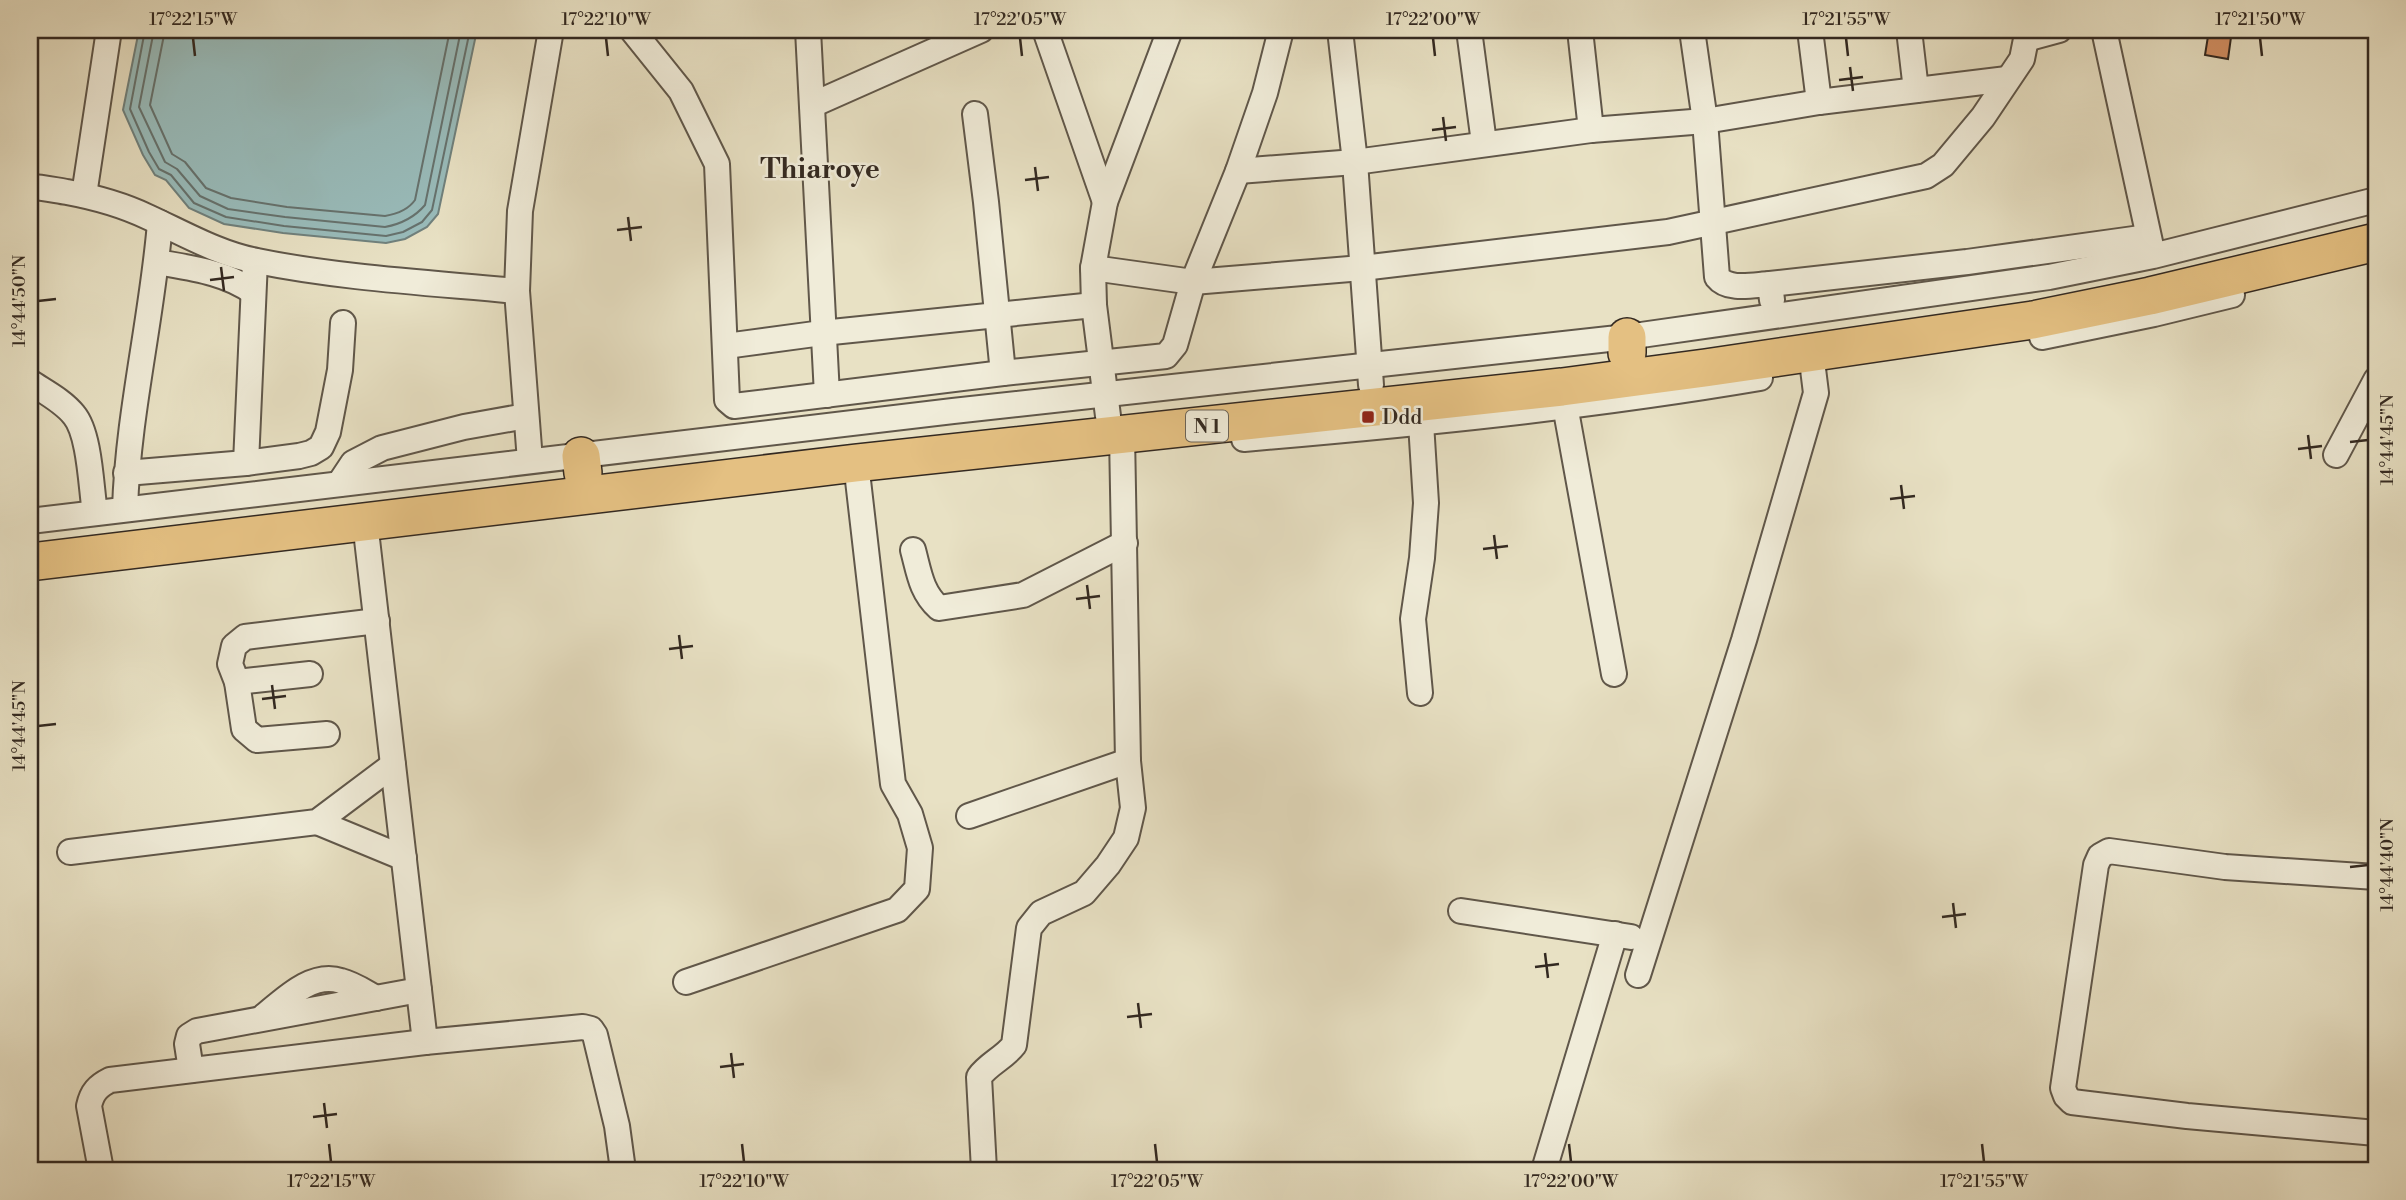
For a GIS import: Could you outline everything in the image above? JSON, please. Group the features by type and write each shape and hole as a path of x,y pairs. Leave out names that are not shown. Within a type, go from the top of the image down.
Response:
{"highway":[{"name":"N 1","path":"30,540 582,464 1115,424 1564,396 2034,329 2152,275 2376,219"},
{"name":"N 1","path":"30,562 366,530 857,472 1370,376 2026,296 2376,242"}],"street":[{"path":"84,195 109,30"},
{"path":"530,461 517,292 520,211 551,30"},
{"path":"632,30 681,91 717,164 727,400 734,406 1166,356 1171,352 1193,282 1238,171 1265,93 1274,33"},
{"path":"808,30 827,395"},
{"path":"812,105 981,30"},
{"path":"1045,30 1105,202"},
{"path":"984,1170 979,1077 1014,1045 1029,928 1041,914 1084,893 1126,838 1133,808 1128,761 1125,543 1115,424 1102,363 1094,305 1093,268 1105,202 1170,30"},
{"path":"1340,30 1354,162 1370,376"},
{"path":"1469,30 1484,144"},
{"path":"1580,30 1591,130"},
{"path":"1692,30 1705,121 1717,277 1728,286 1770,284 1966,262 2152,275 2376,200"},
{"path":"1810,30 1819,102"},
{"path":"1909,30 1916,90"},
{"path":"1093,268 1193,282 1362,268 1668,232 1926,176 1943,165 1983,117 2022,59 2025,34 2059,30"},
{"path":"2104,30 2152,275"},
{"path":"1238,171 1354,162 1591,130 1705,121 1819,102 2007,79"},
{"path":"975,114 1003,373"},
{"path":"30,187 84,195 136,212 206,244 255,261 517,292"},
{"path":"125,509 126,473 157,262 160,223"},
{"path":"1627,345 1774,315 2049,277 2152,275 2376,259"},
{"path":"246,463 255,261"},
{"path":"157,262 239,282 253,292"},
{"path":"1770,284 1774,315"},
{"path":"726,346 822,333 1094,305"},
{"path":"126,473 299,456 321,447 328,432 340,370 343,323"},
{"path":"1638,975 1744,640 1816,393 1811,361"},
{"path":"2336,455 2376,380"},
{"path":"30,382 65,405 77,417 84,439 95,513"},
{"path":"1115,424 1421,423 1564,396 1614,674"},
{"path":"339,484 353,463 383,448 464,427 526,416"},
{"path":"1420,693 1413,619 1422,558 1426,503 1421,423"},
{"path":"30,521 530,461 582,464"},
{"path":"686,982 897,910 917,889 920,848 910,814 893,784 857,472"},
{"path":"30,579 366,530 425,1042"},
{"path":"914,550 928,598 939,608 1023,595 1125,543"},
{"path":"327,734 257,740 244,729 230,664 234,646 245,636 377,621"},
{"path":"236,682 310,674"},
{"path":"969,816 1128,761"},
{"path":"317,822 394,765"},
{"path":"71,852 317,822 404,858"},
{"path":"2376,877 2225,867 2109,851 2100,856 2096,865 2063,1088 2072,1102 2187,1116 2376,1133"},
{"path":"1461,911 1649,939"},
{"path":"1544,1170 1615,934"},
{"path":"191,1070 187,1044 189,1036 197,1031 263,1018 297,990 325,979 340,980 376,998 419,990"},
{"path":"101,1170 89,1106 98,1086 110,1080 425,1042 583,1027 591,1029 595,1035 617,1126 624,1170"}],"water":[{"path":"139,30 477,30 438,214 427,227 405,239 386,243 224,224 189,208 166,180 155,175 123,110"}],"building":[{"path":"2209,30 2232,30 2228,59 2205,55"}],"place":[{"name":"Ddd","path":"1368,417"}],"district":[{"name":"Thiaroye","path":"820,168"}]}
